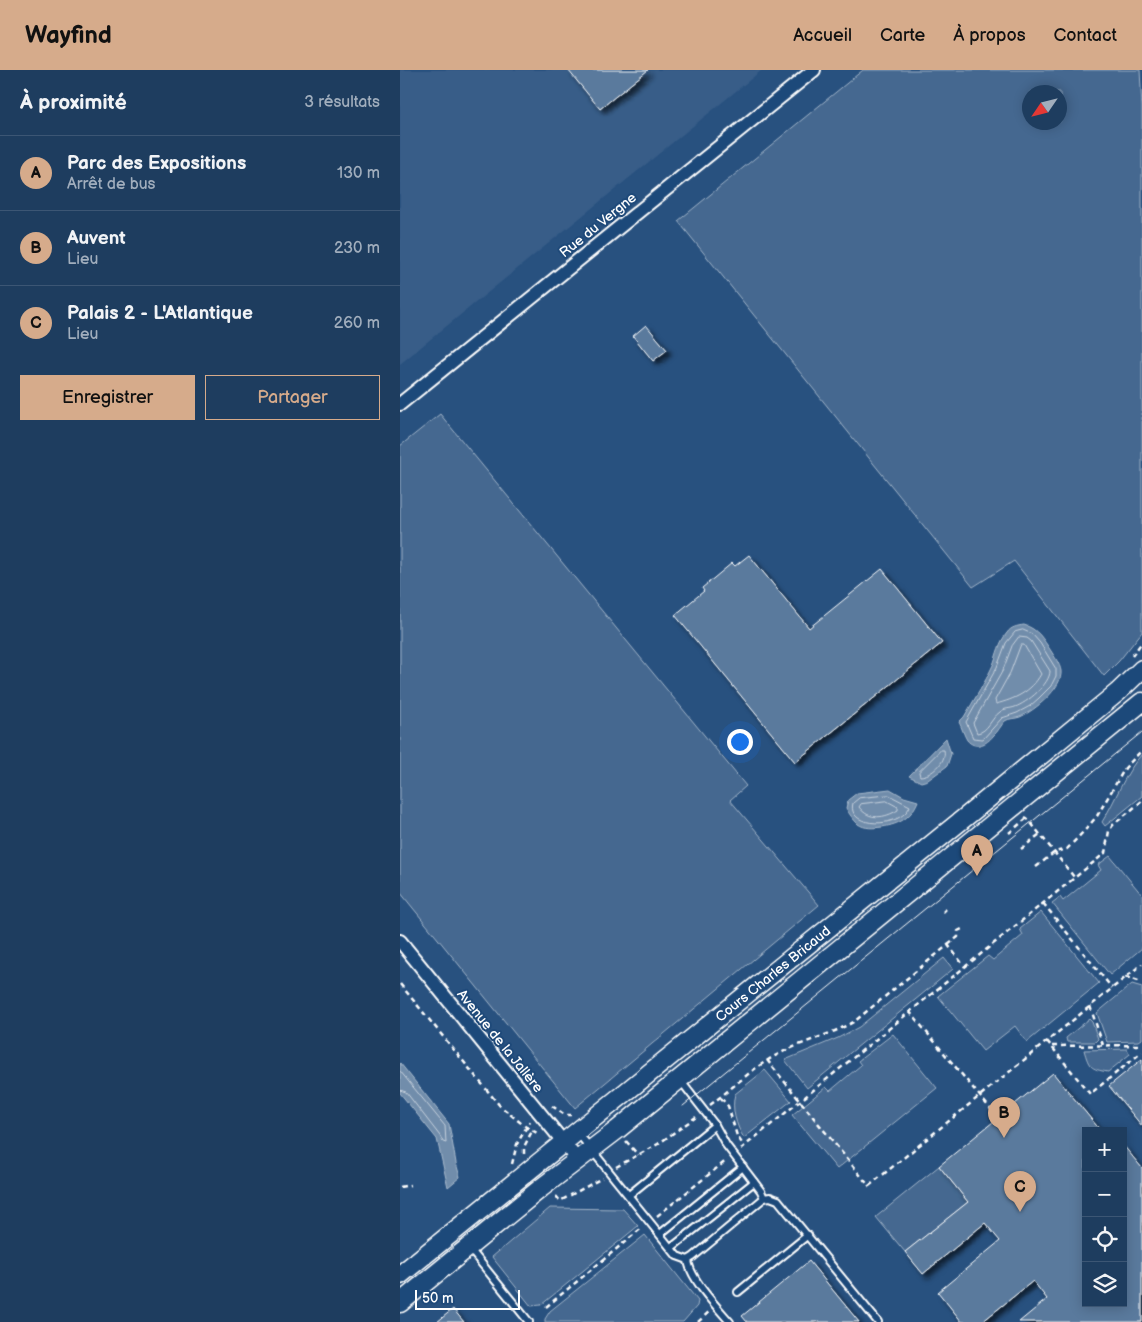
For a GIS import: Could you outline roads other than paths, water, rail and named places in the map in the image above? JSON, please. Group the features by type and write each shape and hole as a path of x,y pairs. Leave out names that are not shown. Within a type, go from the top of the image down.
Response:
{"main road":[{"name":"Cours Charles Bricaud","path":"400,1276 1118,692 1142,668"},
{"name":"Cours Charles Bricaud","path":"400,1303 547,1184 1020,813 1142,702"}],"street":[{"name":"Rue du Vergne","path":"400,404 814,70"},
{"name":"Avenue de la Jallère","path":"400,941 538,1112 570,1138 585,1155"}],"lane":[{"path":"680,1079 715,1125 764,1198"},
{"path":"628,1195 715,1125"},
{"path":"585,1155 610,1172 677,1256 688,1260"},
{"path":"660,1234 743,1167"},
{"path":"671,1248 754,1182"},
{"path":"688,1260 764,1198 770,1196 778,1200 878,1322"},
{"path":"738,1292 808,1236"},
{"path":"469,1248 529,1322"},
{"path":"688,1260 688,1266 696,1279 730,1322"}],"water":[{"path":"1024,625 1037,632 1045,642 1059,666 1061,671 1060,678 1053,691 1033,710 1020,717 1008,719 990,739 981,745 974,745 967,740 959,722 964,717 993,665 1004,637 1012,628"},
{"path":"946,738 951,754 947,766 928,780 921,782 909,776"},
{"path":"890,789 904,797 918,801 912,812 899,822 882,827 864,827 856,822 846,808 848,800 857,793"},
{"path":"400,1063 449,1124 460,1177 448,1187 437,1139 400,1093"}],"tram line":[{"path":"683,1106 1142,732"}],"place":[{"name":"Parc des Expositions","path":"977,876"},
{"name":"Auvent","path":"1004,1138"},
{"name":"Palais 2 - L'Atlantique","path":"1020,1212"}]}
